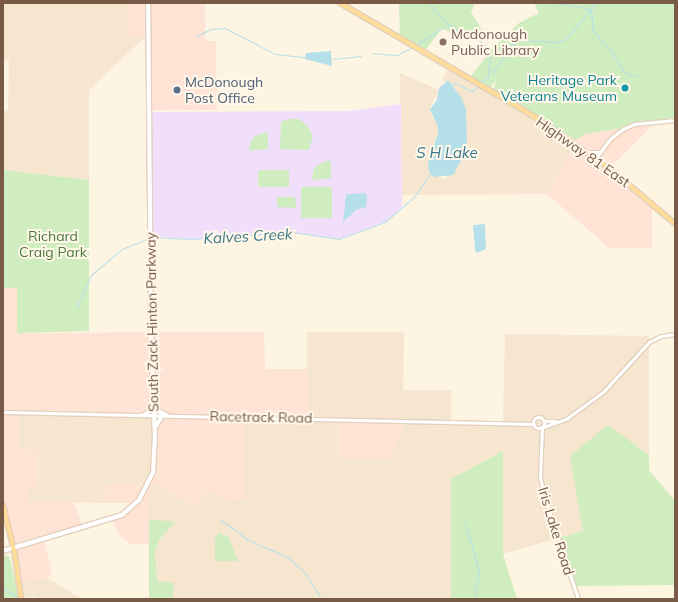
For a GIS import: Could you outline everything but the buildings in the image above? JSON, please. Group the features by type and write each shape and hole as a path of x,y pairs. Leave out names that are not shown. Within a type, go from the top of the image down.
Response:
{"main road":[{"name":"South Zack Hinton Parkway","path":"3,551 122,515 139,500 149,485 153,473 154,402 148,3"},
{"name":"Highway 81 East","path":"342,4 530,114 604,165 653,203 675,224"},
{"path":"144,415 151,411 154,402"},
{"path":"154,402 159,411 168,416"},
{"path":"154,433 157,420 162,416"},
{"path":"154,452 158,446"},
{"path":"3,505 13,548 21,599"}],"street":[{"path":"595,159 623,129 634,124 675,120"},
{"path":"584,151 595,154 601,151"},
{"path":"601,151 600,159 604,165"},
{"path":"568,416 550,422 539,418 535,424 542,428 568,416 607,388 646,344 659,337 675,334"},
{"name":"Racetrack Road","path":"3,412 535,424"},
{"name":"Iris Lake Road","path":"544,421 540,437 540,476 543,493 578,599"},
{"name":"Iris Lake Road","path":"535,424 540,437"}],"shaded area":[{"path":"3,3 128,3 128,36 146,36 89,90 89,180 3,170 3,111 8,111 9,61 3,60"},
{"path":"128,3 205,3 205,41 216,41 217,110 147,110 146,36 128,36"},
{"path":"448,68 575,144 547,194 401,195 400,73 439,90 430,107 432,116 438,124 437,135 428,156 435,162 429,173 445,179 464,158 459,96 450,82 442,81"},
{"path":"401,104 402,207 385,222 339,239 295,233 192,239 151,237 150,112 348,111"},
{"path":"656,122 611,167 652,203 652,248 609,248 547,194 575,144 554,132"},
{"path":"3,288 17,288 18,333 264,332 265,369 307,369 307,419 245,417 245,500 223,499 208,490 195,508 159,485 152,485 157,415 19,412 18,449 38,450 37,488 27,488 28,502 74,502 83,529 44,540 52,573 47,578 16,582 17,552 3,499"},
{"path":"307,332 404,332 403,390 451,390 451,422 503,423 505,334 649,336 649,455 608,426 583,531 503,554 503,451 451,479 451,599 149,599 149,485 105,485 105,503 28,502 27,488 37,488 38,450 18,449 19,412 152,415 155,448 150,485 159,485 195,508 208,490 223,499 245,500 245,417 307,418"},
{"path":"338,419 405,421 391,458 338,458"},
{"path":"105,485 149,485 149,544 131,544 120,536 113,521 131,510 136,503 105,503"},
{"path":"47,578 82,599 34,599 34,596 19,599 16,582"}],"green space":[{"path":"399,3 475,3 471,12 484,34 473,39 442,29 423,53 400,39"},
{"path":"534,3 675,3 675,120 585,134 576,140 493,92 496,79 488,92 468,80 492,49 519,23 539,13"},
{"path":"288,119 299,119 308,126 313,136 309,150 280,149 281,122"},
{"path":"268,132 268,149 249,151 251,141 255,136"},
{"path":"325,161 331,161 331,178 312,180 314,168"},
{"name":"Richard Craig Park","path":"3,170 89,180 89,331 17,333 17,288 3,288"},
{"path":"258,170 289,170 289,187 258,187"},
{"path":"301,187 332,187 332,218 301,218"},
{"path":"277,197 295,197 296,208 277,207"},
{"path":"608,425 649,455 649,470 675,501 675,585 574,586 556,539 583,531 570,456"},
{"path":"503,451 503,554 517,599 451,599 451,479"},
{"path":"149,519 175,522 159,540 155,553 157,581 174,583 173,599 149,599"},
{"path":"219,533 228,536 238,561 215,561 215,538"},
{"path":"6,555 10,558 19,599 3,599 3,556"}],"water":[{"path":"331,51 332,66 305,59 306,53"},
{"name":"S H Lake","path":"448,80 461,97 466,109 467,150 453,175 435,177 429,172 428,159 438,134 438,127 430,109 437,100 439,88"},
{"path":"364,193 367,195 366,207 356,210 343,222 346,194"},
{"path":"485,224 486,249 477,253 475,250 473,225"}],"waterway":[{"path":"429,3 450,26 479,40 485,46"},
{"path":"559,3 591,9"},
{"name":"Kalves Creek","path":"490,71 493,72 510,47 519,40 555,42 566,39 596,3"},
{"name":"Kalves Creek","path":"591,10 593,31 611,51 625,73 637,77"},
{"path":"416,45 448,24"},
{"path":"196,36 211,29 225,28 275,54 305,57"},
{"path":"372,53 397,55 413,47"},
{"name":"Kalves Creek","path":"480,82 488,77 490,52"},
{"path":"333,59 361,56"},
{"name":"Kalves Creek","path":"451,85 455,83 472,91 478,86"},
{"name":"Kalves Creek","path":"152,237 192,239 291,232 339,239 385,222 414,197 430,173"},
{"name":"Kalves Creek","path":"76,309 91,275 122,249 149,238"},
{"path":"220,519 247,539 289,558 306,574 321,599"},
{"path":"465,522 479,571 474,599"},
{"path":"3,587 19,599"}],"place":[{"name":"Mcdonough Public Library","path":"443,42"},
{"name":"Heritage Park Veterans Museum","path":"625,88"},
{"name":"McDonough Post Office","path":"177,90"}]}
